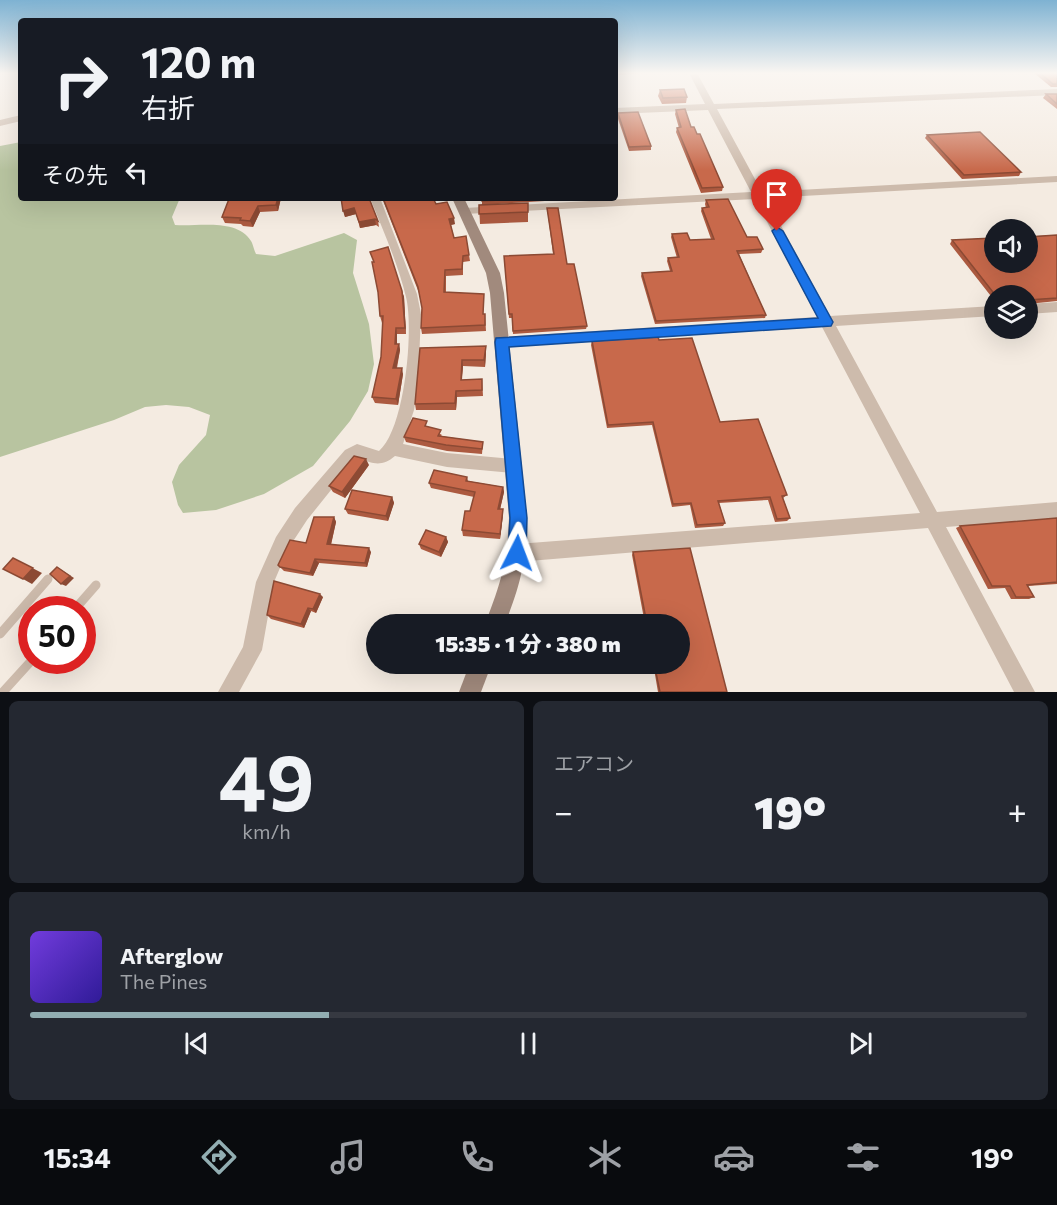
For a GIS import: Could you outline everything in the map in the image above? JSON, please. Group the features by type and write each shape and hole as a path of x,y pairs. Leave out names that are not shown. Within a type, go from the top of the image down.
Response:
{"main road":[{"path":"461,205 493,273 497,293 514,466 518,518 517,553 512,579 499,614"},
{"path":"470,692 477,674"}],"street":[{"path":"618,111 750,105"},
{"path":"711,107 1025,692"},
{"path":"0,123 18,119"},
{"path":"618,200 758,195 1057,178"},
{"path":"228,692 252,650 265,582 282,543 301,514 350,455 357,451 379,458 385,457 393,449 408,408 413,356 413,303 389,228 376,201"},
{"path":"461,205 580,201"},
{"path":"1038,308 1057,307"},
{"path":"501,342 984,312"},
{"path":"393,449 447,460 514,466"},
{"path":"517,553 1057,510"}],"lane":[{"path":"0,634 48,579"},
{"path":"86,596 96,585"},
{"path":"3,692 19,674"}],"green space":[{"path":"18,143 18,201 179,201 172,217 175,225 216,225 236,229 251,241 256,254 275,256 344,233 357,240 353,273 369,324 374,364 368,391 350,421 313,466 264,494 216,510 183,513 178,505 172,482 179,465 206,435 210,415 189,407 166,405 145,407 114,420 0,457 0,146"}],"building":[{"path":"685,109 691,127 694,127 697,134 700,134 723,187 702,188 677,128 681,127 676,110"},
{"path":"638,112 651,146 629,147 618,113"},
{"path":"980,132 1021,172 964,175 927,135"},
{"path":"728,199 747,237 757,237 763,249 737,251 766,315 656,321 642,273 672,271 668,258 679,257 672,234 687,233 690,240 714,239 702,208 709,207 706,200"},
{"path":"228,201 277,201 276,205 258,206 250,221 222,217"},
{"path":"341,201 370,201 378,221 375,219 359,222 354,208 343,211"},
{"path":"384,201 434,201 436,204 447,202 454,218 449,219 454,238 466,236 469,255 463,256 462,269 445,270 444,292 484,294 485,325 421,328 422,308 418,287"},
{"path":"528,203 528,212 479,214 479,205"},
{"path":"547,208 558,208 567,264 574,264 587,326 513,331 512,314 509,314 504,256 554,254"},
{"path":"1057,235 1057,298 1038,299 1038,285 987,285 952,240 984,238 984,273 1038,273 1038,236"},
{"path":"388,247 402,291 405,328 396,328 395,344 399,344 393,368 402,368 396,399 372,397 381,357 383,316 380,316 372,262 374,262 370,252"},
{"path":"658,337 659,340 692,338 720,422 758,419 787,495 782,496 790,518 777,519 770,497 718,501 725,523 697,525 691,503 673,504 653,422 608,425 592,341"},
{"path":"486,346 484,360 462,360 461,380 482,379 482,390 456,391 455,403 415,404 420,348"},
{"path":"413,418 427,421 425,426 441,430 438,436 483,442 482,449 404,437"},
{"path":"354,456 366,459 342,492 329,486"},
{"path":"434,470 467,477 466,481 503,487 498,509 503,509 500,534 462,530 465,511 470,511 475,492 429,483"},
{"path":"352,490 392,497 386,516 345,509"},
{"path":"314,517 334,517 327,544 369,548 365,563 315,559 310,573 280,567 278,565 290,540 306,543"},
{"path":"1057,518 1057,582 1027,585 1034,597 1016,597 1010,586 992,586 960,526"},
{"path":"426,530 446,537 439,552 419,544"},
{"path":"690,548 727,692 660,692 656,674 690,674 690,614 645,614 633,552"},
{"path":"13,558 33,568 23,579 3,569"},
{"path":"57,567 70,576 61,584 50,574"},
{"path":"274,581 320,594 313,609 308,608 301,624 267,615"}],"route":[{"path":"517,553 518,518 501,342 827,322 777,231"}]}
